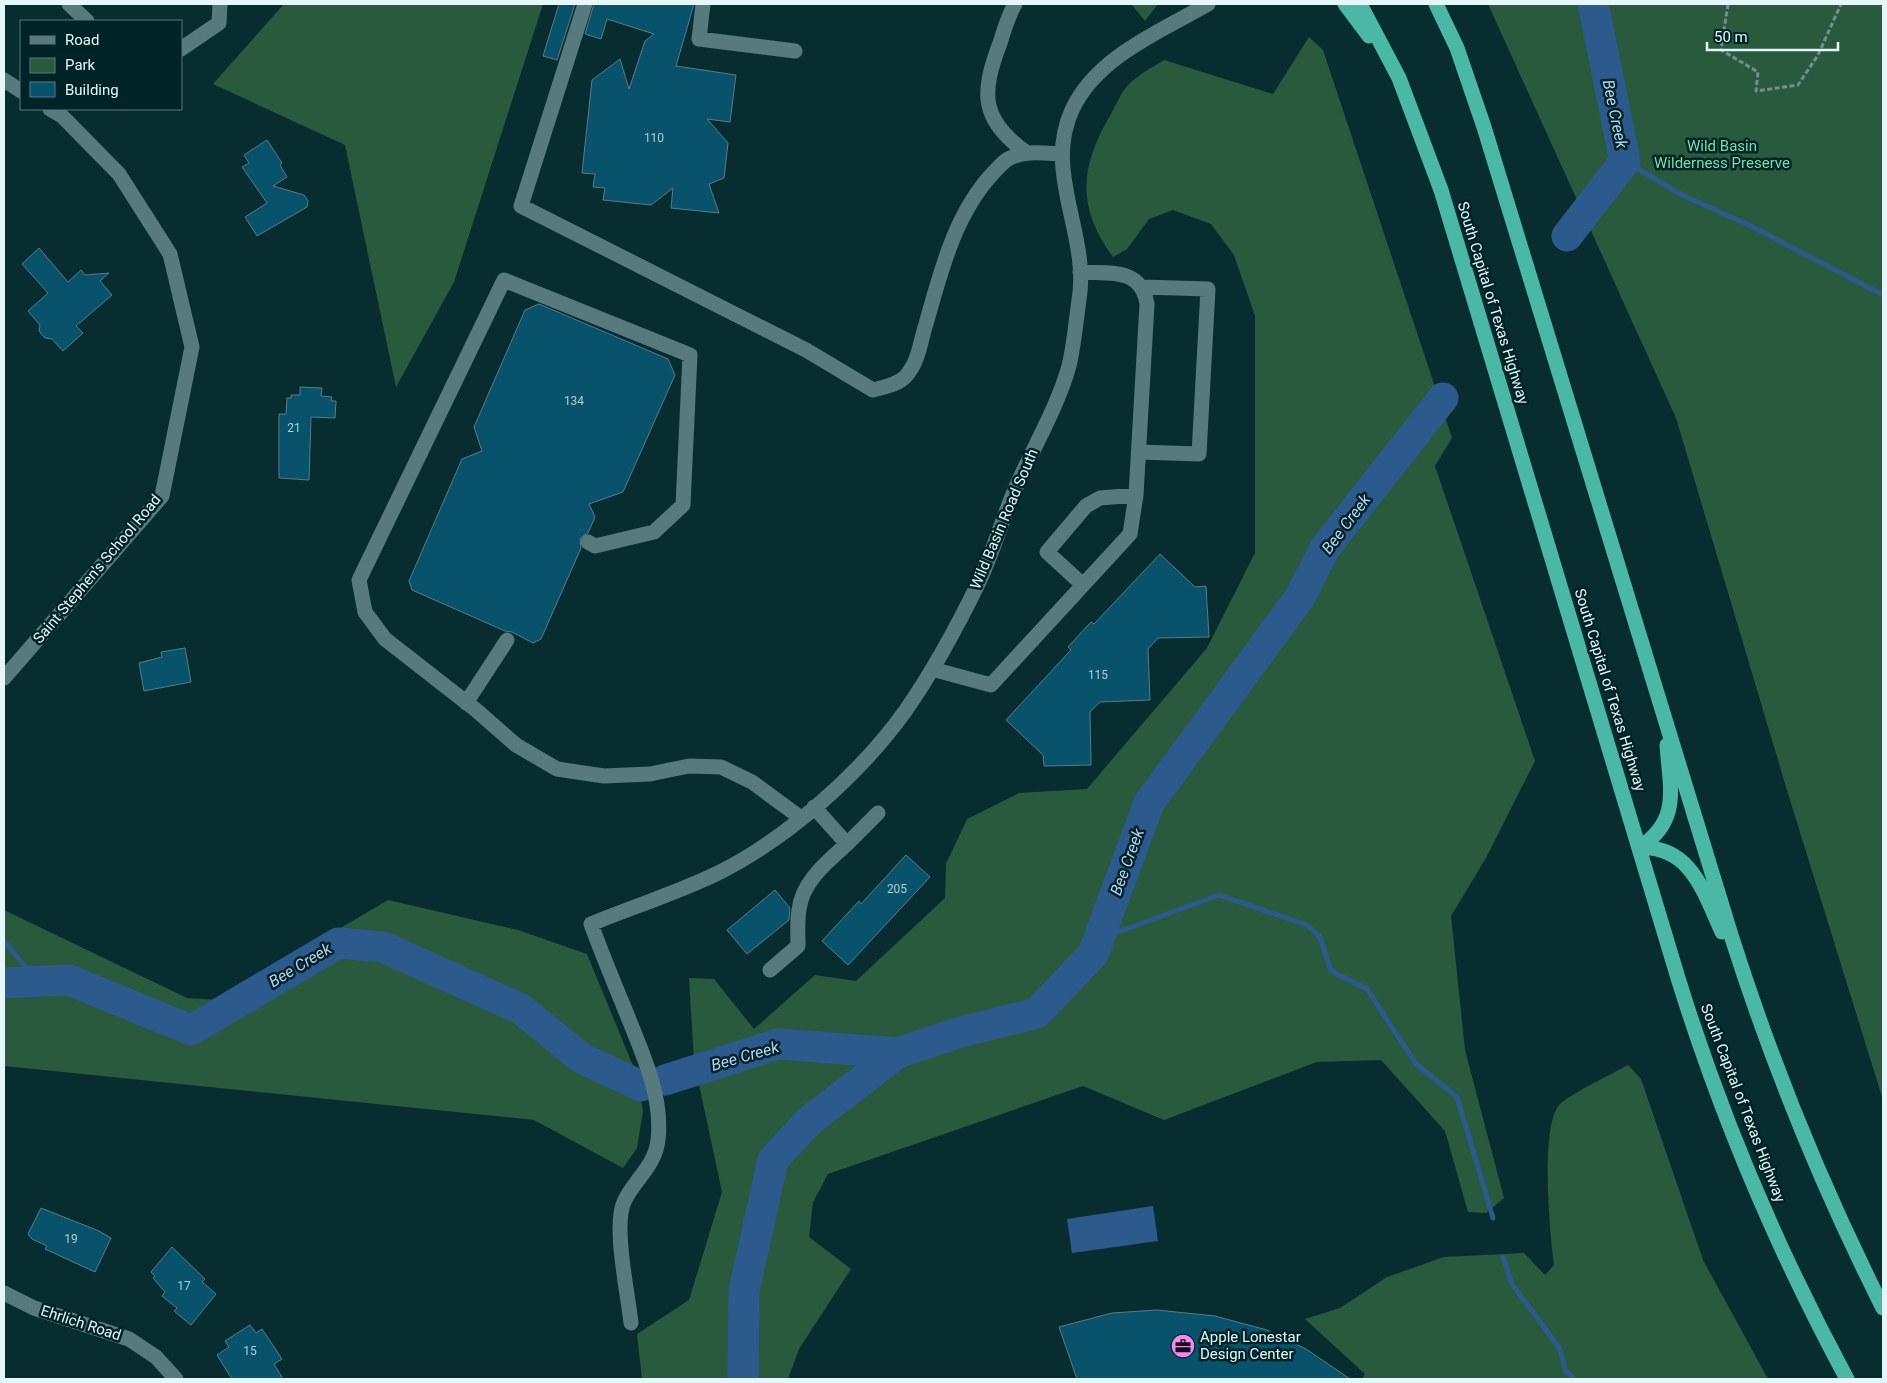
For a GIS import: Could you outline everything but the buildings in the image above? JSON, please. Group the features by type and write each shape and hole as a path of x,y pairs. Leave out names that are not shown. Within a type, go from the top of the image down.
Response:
{"highway":[{"path":"1345,4 1399,78"},
{"name":"South Capital of Texas Highway","path":"1360,4 1399,78 1441,190 1688,1009 1730,1128 1780,1246 1846,1379"},
{"path":"1436,4 1457,48 1484,127 1750,994 1807,1147 1842,1225 1883,1308"},
{"path":"1639,848 1662,828 1670,812 1664,714"},
{"path":"1639,848 1666,850 1674,854 1688,868 1703,892 1750,994"}],"street":[{"path":"182,48 219,23 220,4"},
{"path":"585,4 521,206 806,350 873,390 892,385 904,377 918,357 933,300 968,204 1007,159 1027,153 1061,154"},
{"path":"703,4 699,39 796,51"},
{"path":"1015,4 988,77 987,100 994,120 1008,140 1027,153"},
{"name":"Wild Basin Road South","path":"631,1323 620,1229 620,1211 624,1200 642,1177 651,1160 658,1141 658,1120 649,1069 591,924 720,872 772,840 814,807 880,742 906,710 932,669 979,582 1012,495 1047,422 1069,366 1082,286 1077,241 1065,192 1061,154 1064,130 1074,106 1100,72 1130,49 1208,4"},
{"path":"4,80 20,90"},
{"name":"Saint Stephen's School Road","path":"4,678 162,496 192,347 170,254 118,174 62,116 52,110"},
{"path":"932,669 991,685 1130,534 1136,495 1147,304 1142,287 1128,275 1080,272"},
{"path":"588,542 595,546 654,532 683,505 690,355 504,280 359,580 365,612 385,640 466,703 516,745 557,769 604,776 650,774 689,766 721,768 752,782 801,818"},
{"path":"1139,452 1199,454 1208,288 1142,287"},
{"path":"1083,585 1047,552 1086,506 1100,498 1136,495"},
{"path":"466,703 507,640"},
{"path":"814,807 847,844"},
{"path":"770,970 798,946 799,910 805,889 822,867 878,812"},
{"name":"Ehrlich Road","path":"4,1293 34,1308 129,1338 156,1357 176,1379"}],"path":[{"path":"1728,4 1721,50 1758,72 1756,91 1798,85 1818,55 1842,4"}],"green space":[{"path":"284,4 543,4 454,282 396,387 345,145 213,84"},
{"path":"1131,4 1158,4 1145,21"},
{"name":"Wild Basin Wilderness Preserve","path":"1488,4 1883,4 1883,1100 1786,787 1676,418"},
{"path":"1309,37 1323,50 1452,438 1435,466 1535,761 1486,858 1451,916 1465,1050 1504,1198 1486,1213 1468,1212 1445,1131 1381,1060 1317,1062 1164,1120 1083,1086 828,1174 813,1202 809,1237 851,1269 799,1349 788,1379 642,1379 637,1334 689,1300 722,1192 694,1061 689,978 714,979 754,1029 815,975 856,981 945,898 946,864 967,819 1019,793 1087,789 1207,648 1255,553 1255,316 1234,255 1211,224 1173,210 1149,219 1127,249 1113,257 1101,239 1093,221 1086,186 1093,151 1101,133 1124,91 1137,77 1164,60 1273,94"},
{"path":"388,900 518,930 587,954 636,1073 643,1111 637,1148 623,1168 534,1120 4,1066 4,910 187,998 219,1000"},
{"path":"1628,1065 1641,1079 1703,1260 1768,1379 1362,1379 1365,1374 1305,1319 1340,1308 1387,1277 1444,1257 1524,1253 1545,1275 1554,1265 1550,1230 1548,1155 1554,1114 1561,1103 1567,1098"}],"water":[{"path":"1153,1206 1158,1241 1072,1253 1067,1219"}],"waterway":[{"name":"Bee Creek","path":"1567,236 1625,161 1593,4"},
{"path":"1625,161 1684,196 1749,225 1883,295"},
{"name":"Bee Creek","path":"665,1080 778,1044 898,1053 957,1033 1037,1013 1093,954 1149,803 1300,597 1325,548 1443,398"},
{"path":"1099,939 1219,895 1307,925 1320,937 1331,971 1367,989 1416,1064 1457,1097 1493,1218"},
{"path":"4,941 38,982"},
{"name":"Bee Creek","path":"4,983 69,980 191,1030 338,943 383,947 521,1009 581,1058 641,1086"},
{"path":"743,1379 744,1291 773,1160 809,1121 898,1053"},
{"path":"1503,1257 1512,1284 1560,1349 1565,1370 1574,1379"}],"place":[{"name":"Apple Lonestar Design Center","path":"1183,1346"}]}
